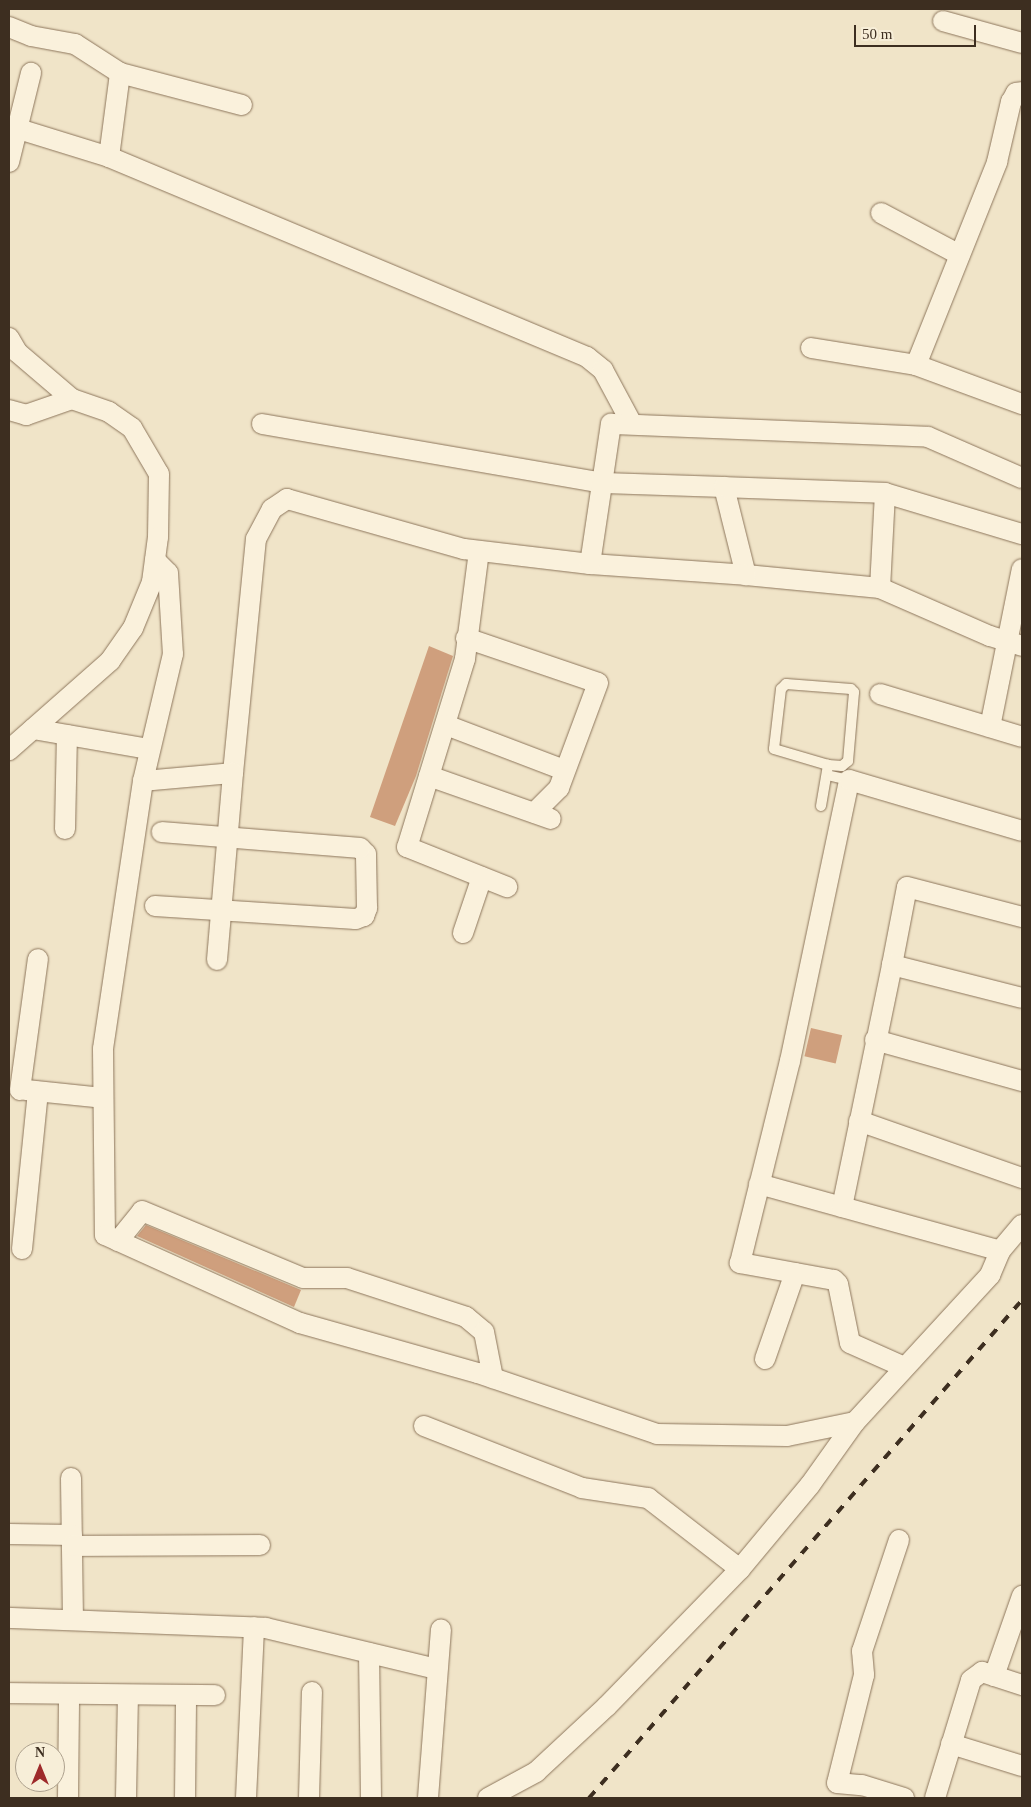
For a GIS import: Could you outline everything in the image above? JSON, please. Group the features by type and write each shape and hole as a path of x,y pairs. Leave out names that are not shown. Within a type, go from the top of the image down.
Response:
{"street":[{"path":"943,22 1022,43"},
{"path":"9,27 31,36 75,44 120,73 242,104"},
{"path":"9,162 13,127 31,73"},
{"path":"109,157 120,73"},
{"path":"916,365 997,162 1011,102 1016,93 1022,92"},
{"path":"13,127 109,157 587,357 603,370 632,424"},
{"path":"881,213 960,255"},
{"path":"9,338 17,352 72,399 109,412 132,428 159,474 155,560 152,582 133,628 110,661 9,750"},
{"path":"811,348 916,365 1022,404"},
{"path":"9,410 26,415 72,399"},
{"path":"262,424 604,483 885,493 1022,534"},
{"path":"590,564 604,483 611,424 928,437 1022,478"},
{"path":"724,487 746,575"},
{"path":"880,588 885,493"},
{"path":"216,960 232,773 256,539 272,509 287,499 479,551 590,564 746,575 880,588 1015,644"},
{"path":"479,551 466,638 465,659 407,847 507,887"},
{"path":"155,560 168,573 173,654 143,780 103,1049 105,1235 300,1323 492,1378 658,1434 787,1436 855,1422"},
{"path":"990,726 1015,644 1022,568"},
{"path":"429,776 542,816 559,788 564,770 598,683 466,638"},
{"path":"880,694 1022,736"},
{"path":"446,725 564,770"},
{"path":"33,729 149,749"},
{"path":"65,829 67,735"},
{"path":"143,780 232,773"},
{"path":"904,1367 850,1343 838,1284 834,1280 740,1263 790,1061 849,780 1022,831"},
{"path":"155,906 356,919 364,916 367,908 366,854 363,849 162,832"},
{"path":"463,933 482,877"},
{"path":"842,1207 907,887 1022,917"},
{"path":"22,1249 22,1090 38,958"},
{"path":"892,965 1022,998"},
{"path":"875,1040 1022,1081"},
{"path":"22,1090 103,1098"},
{"path":"859,1121 1022,1178"},
{"path":"759,1184 1000,1251"},
{"path":"118,1241 138,1213 145,1212 303,1278 347,1278 466,1316 484,1332 492,1378"},
{"path":"488,1798 543,1765 607,1706 740,1569 810,1485 855,1422 990,1275 1000,1251 1022,1225"},
{"path":"765,1359 796,1273"},
{"path":"424,1426 582,1488 648,1498 740,1569"},
{"path":"70,1478 73,1620"},
{"path":"9,1534 72,1541 260,1545"},
{"path":"899,1540 862,1651 864,1675 836,1783 860,1792 904,1798"},
{"path":"994,1676 1022,1596"},
{"path":"9,1618 254,1627 437,1669"},
{"path":"246,1798 254,1627"},
{"path":"428,1798 441,1629"},
{"path":"369,1653 371,1798"},
{"path":"934,1798 970,1680 982,1672 1022,1685"},
{"path":"309,1798 312,1692"},
{"path":"9,1693 215,1695"},
{"path":"68,1798 69,1694"},
{"path":"126,1798 128,1695"},
{"path":"185,1798 186,1695"},
{"path":"951,1744 1022,1766"}],"lane":[{"path":"828,770 842,766 848,761 854,692 851,689 786,684 781,688 774,748 849,780"},
{"path":"821,806 828,770"}],"building":[{"path":"429,646 453,656 416,776 395,826 370,817"},
{"path":"811,1028 842,1035 836,1063 804,1056"},
{"path":"146,1225 301,1290 294,1307 137,1236"}],"railway":[{"path":"589,1798 1022,1300"}]}
